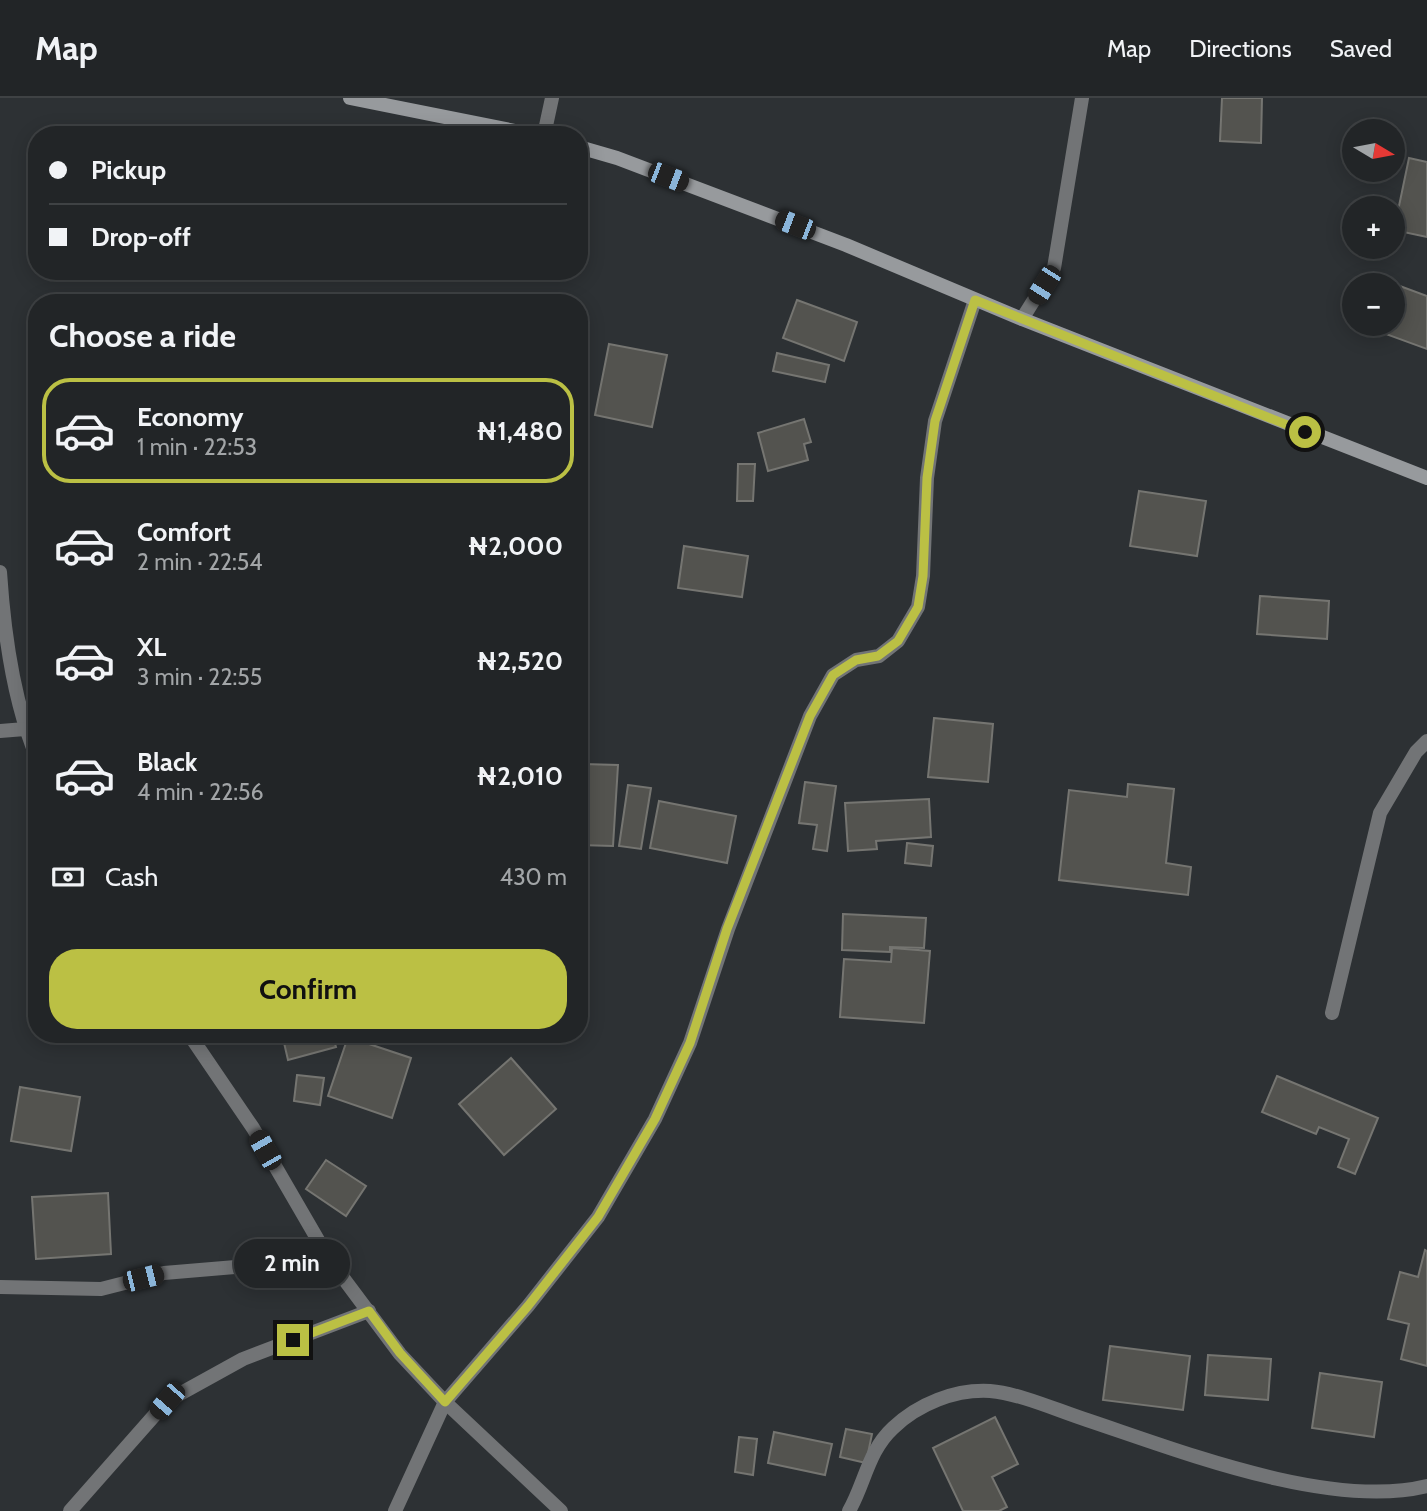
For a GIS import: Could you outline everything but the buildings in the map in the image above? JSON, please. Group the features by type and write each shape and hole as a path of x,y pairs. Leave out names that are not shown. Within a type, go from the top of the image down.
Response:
{"main road":[{"path":"349,98 490,126"},
{"path":"588,150 617,158 846,245 1022,319 1427,478"}],"street":[{"path":"546,126 552,98"},
{"path":"1022,319 1054,268 1082,98"},
{"path":"395,1511 445,1402 528,1306 598,1217 655,1119 690,1043 727,929 810,716 833,675 856,660 878,656 898,641 918,607 923,576 927,478 935,421 975,300"},
{"path":"0,572 3,612 28,736"},
{"path":"0,731 25,729"},
{"path":"1332,1013 1381,813 1416,752 1427,741"},
{"path":"195,1043 253,1128 330,1259 400,1353 445,1402 561,1511"},
{"path":"0,1287 100,1289 164,1273 330,1259"},
{"path":"70,1511 167,1401 243,1359 369,1311"},
{"path":"849,1511 858,1494 871,1455 892,1428 925,1405 962,1392 992,1391 1037,1403 1182,1451 1291,1482 1385,1491 1427,1486"}],"route":[{"path":"293,1340 369,1311 400,1353 445,1402 528,1306 598,1217 655,1119 690,1043 727,929 810,716 833,675 856,660 878,656 898,641 918,607 923,576 927,478 935,421 975,300 1305,432"}]}
